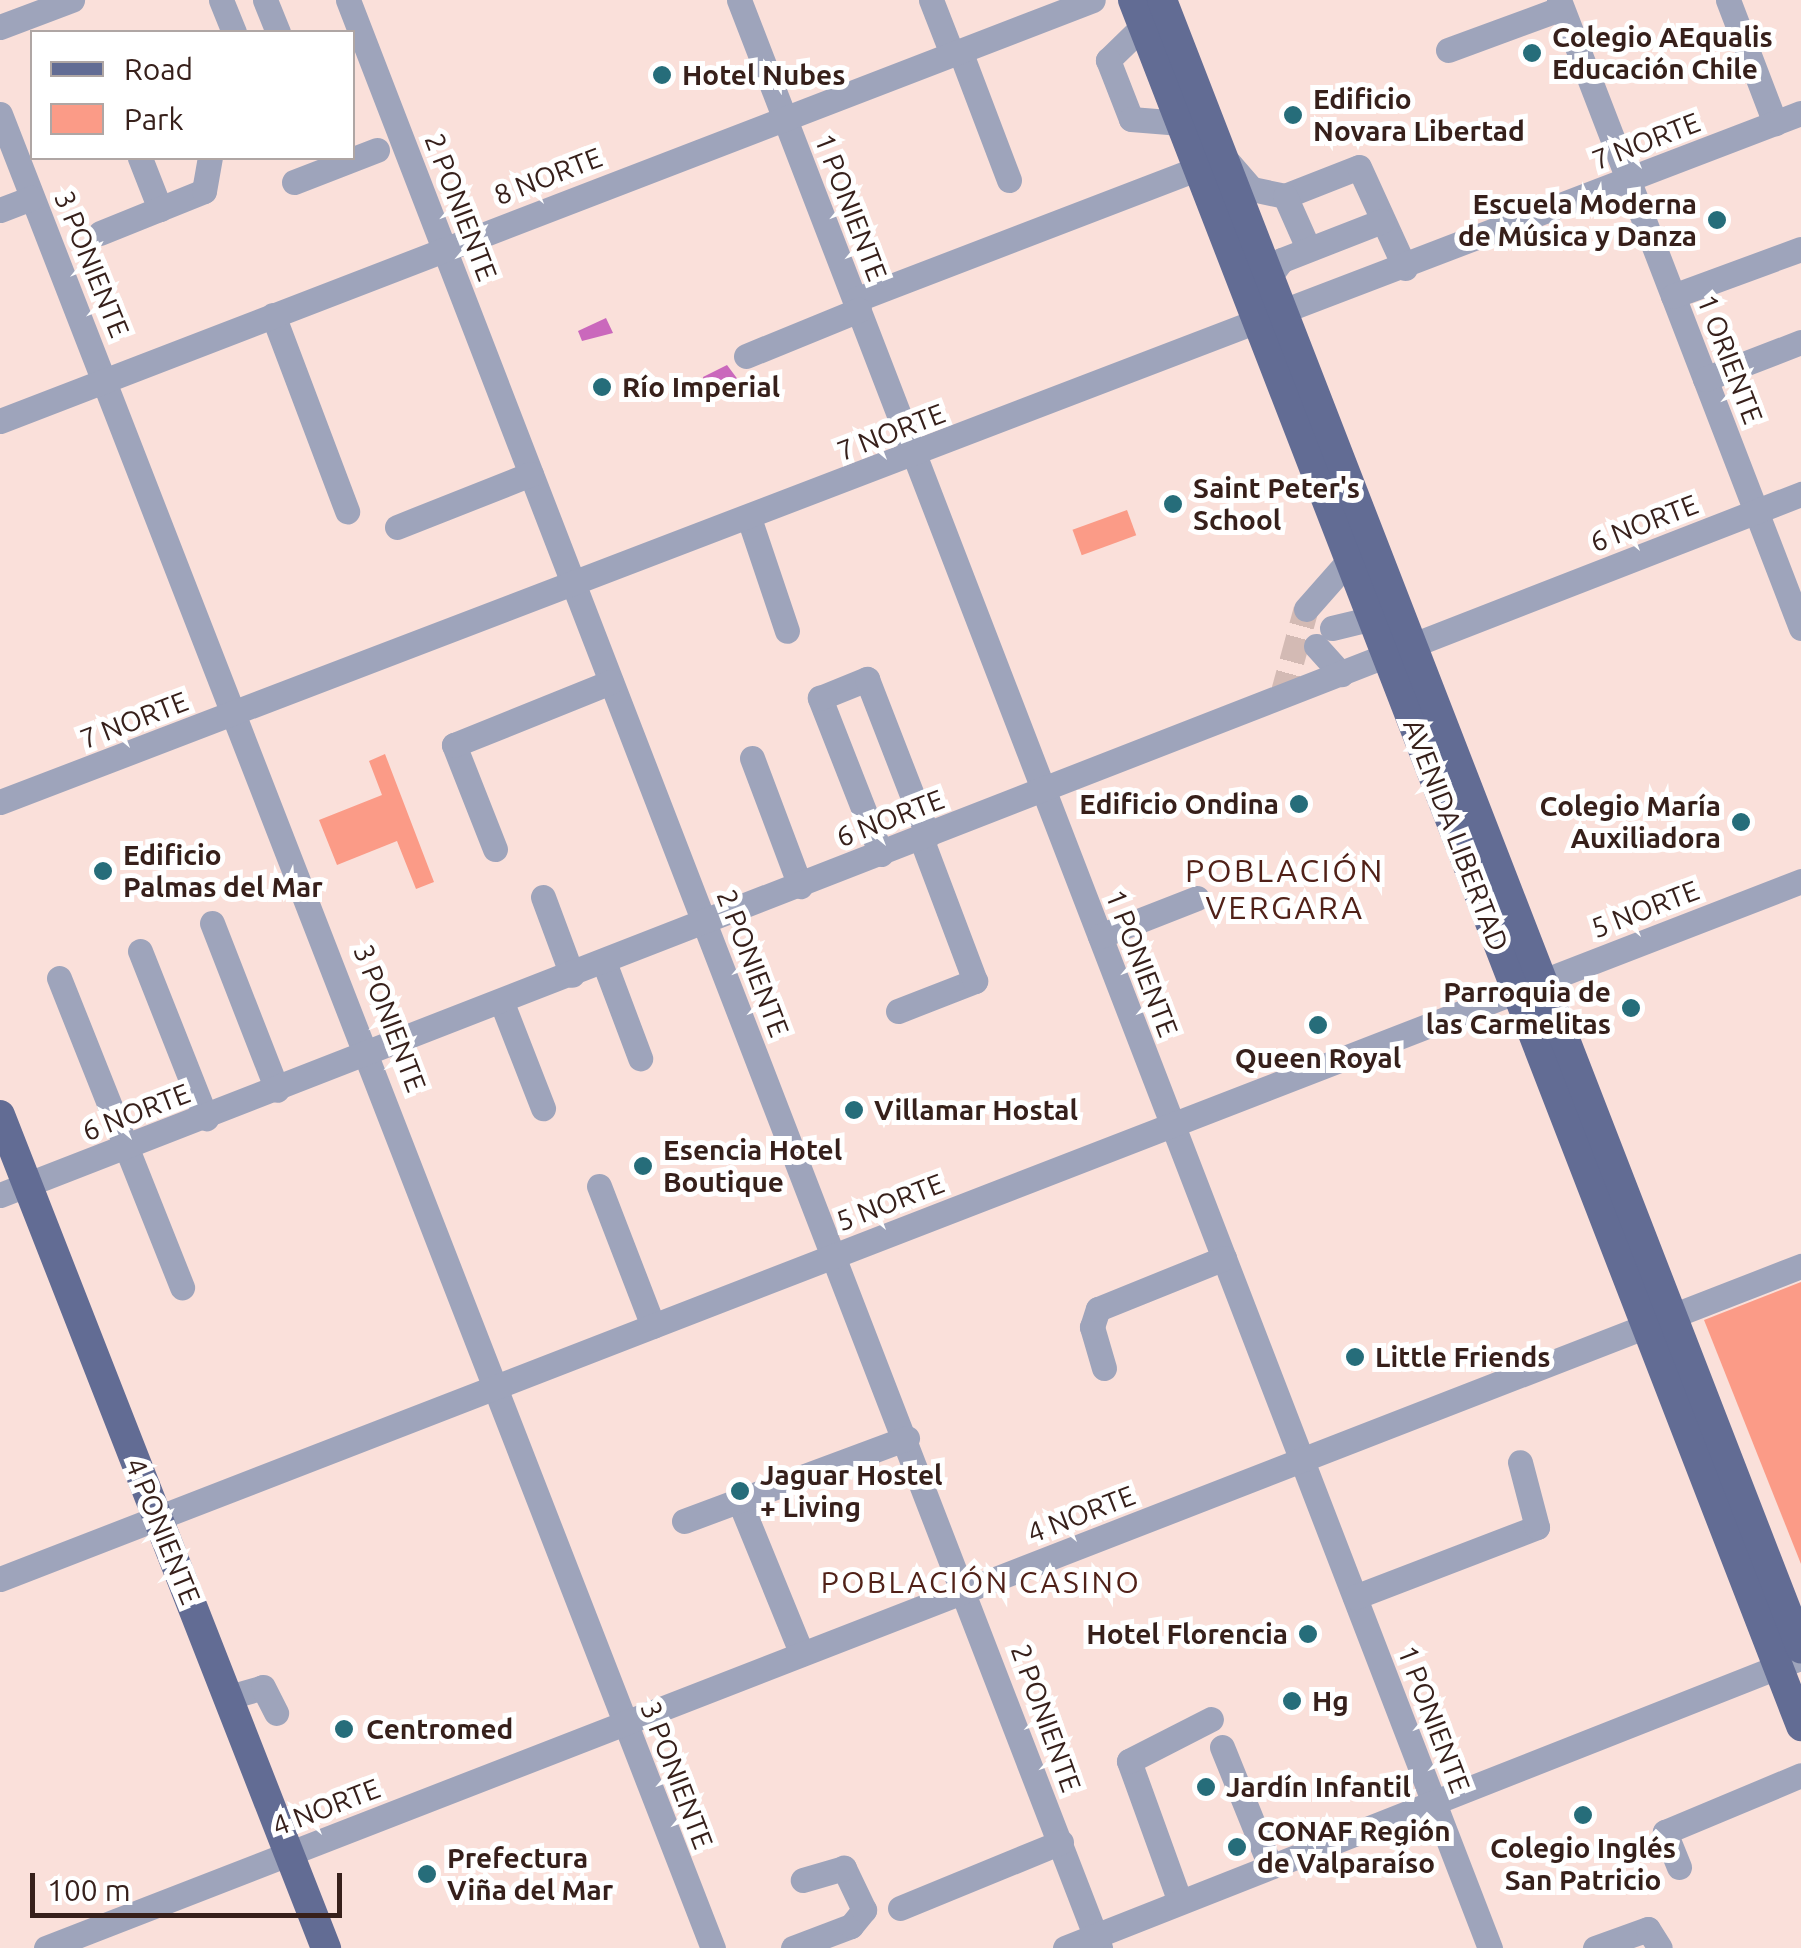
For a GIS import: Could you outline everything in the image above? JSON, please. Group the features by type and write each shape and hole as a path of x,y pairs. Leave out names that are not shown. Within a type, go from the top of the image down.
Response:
{"main road":[{"name":"AVENIDA LIBERTAD","path":"1162,0 1212,164 1793,1657 1801,1726"},
{"name":"AVENIDA LIBERTAD","path":"1138,13 1181,123 1212,164 1269,277 1272,320 1351,558 1374,618 1401,651"},
{"name":"4 PONIENTE","path":"0,1115 14,1190 158,1518 326,1948"}],"street":[{"path":"0,28 72,0"},
{"path":"221,0 233,30"},
{"path":"265,0 277,30"},
{"name":"2 PONIENTE","path":"348,0 967,1590 1098,1942"},
{"name":"1 PONIENTE","path":"739,0 1490,1948"},
{"path":"931,0 1009,180"},
{"name":"8 NORTE","path":"0,421 1093,0"},
{"path":"1728,0 1775,123"},
{"path":"1448,50 1560,4"},
{"name":"1 ORIENTE","path":"1560,4 1801,628"},
{"path":"1138,13 1108,60 1131,120 1181,123"},
{"name":"7 NORTE","path":"0,802 1272,320 1801,113"},
{"name":"3 PONIENTE","path":"0,114 372,1053 624,1724 713,1948"},
{"path":"355,156 378,150"},
{"path":"141,160 160,209"},
{"path":"100,233 204,190 210,160"},
{"path":"294,182 328,163"},
{"path":"746,356 856,305 1212,164 1252,189 1285,196 1359,166 1405,268"},
{"path":"1285,196 1308,248"},
{"path":"0,210 32,198"},
{"path":"1269,277 1308,248 1382,221"},
{"path":"1673,296 1801,249"},
{"path":"273,316 346,511"},
{"path":"1705,379 1801,342"},
{"path":"397,528 531,474"},
{"name":"6 NORTE","path":"14,1190 1801,494"},
{"path":"749,518 788,631"},
{"path":"1306,609 1351,558"},
{"path":"1341,674 1324,637 1374,618"},
{"path":"881,854 820,698 867,680 975,982 898,1011"},
{"path":"495,849 454,745 611,682"},
{"path":"752,758 800,886"},
{"name":"5 NORTE","path":"0,1579 1801,881"},
{"path":"543,896 572,975"},
{"path":"1100,936 1198,898"},
{"path":"212,923 277,1090"},
{"path":"140,951 206,1118"},
{"path":"604,962 640,1058"},
{"path":"59,978 182,1287"},
{"path":"502,1002 540,1110"},
{"path":"599,1186 654,1326"},
{"path":"1104,1368 1092,1327 1098,1310 1224,1258"},
{"name":"4 NORTE","path":"46,1948 1801,1266"},
{"path":"684,1521 907,1438"},
{"path":"1355,1596 1537,1527 1520,1462"},
{"path":"739,1500 802,1654"},
{"path":"1065,1948 1098,1942 1180,1902 1793,1657"},
{"path":"229,1696 263,1687 276,1713"},
{"path":"1180,1902 1128,1762 1212,1719"},
{"path":"1222,1746 1270,1866"},
{"path":"1679,1867 1665,1832 1801,1775"},
{"path":"900,1908 1060,1842"},
{"path":"792,1948 851,1926 864,1910 844,1868 803,1880"},
{"path":"1602,1947 1648,1929 1660,1948"}],"green space":[{"path":"1127,510 1136,535 1082,555 1072,530"},
{"path":"385,754 434,882 416,889 397,841 337,865 319,820 382,795 369,761"},
{"path":"1801,1282 1801,1564 1704,1320"}],"shaded area":[{"path":"606,318 613,333 582,341 578,331"},
{"path":"727,365 739,381 717,385 707,402 703,377"}],"tunnel":[{"path":"1282,697 1306,609"}],"place":[{"name":"Colegio AEqualis Educación Chile","path":"1532,53"},
{"name":"Hotel Nubes","path":"662,75"},
{"name":"Edificio Novara Libertad","path":"1293,115"},
{"name":"Escuela Moderna de Música y Danza","path":"1717,220"},
{"name":"Río Imperial","path":"602,387"},
{"name":"Saint Peter's School","path":"1173,504"},
{"name":"Edificio Ondina","path":"1299,804"},
{"name":"Colegio María Auxiliadora","path":"1741,822"},
{"name":"Edificio Palmas del Mar","path":"103,871"},
{"name":"Parroquia de las Carmelitas","path":"1631,1008"},
{"name":"Queen Royal","path":"1318,1025"},
{"name":"Villamar Hostal","path":"854,1110"},
{"name":"Esencia Hotel Boutique","path":"643,1166"},
{"name":"Little Friends","path":"1355,1357"},
{"name":"Jaguar Hostel + Living","path":"740,1491"},
{"name":"Hotel Florencia","path":"1308,1634"},
{"name":"Hg","path":"1292,1701"},
{"name":"Centromed","path":"344,1729"},
{"name":"Jardín Infantil","path":"1206,1787"},
{"name":"Colegio Inglés San Patricio","path":"1583,1815"},
{"name":"CONAF Región de Valparaíso","path":"1237,1847"},
{"name":"Prefectura Viña del Mar","path":"427,1874"}],"district":[{"name":"POBLACIÓN VERGARA","path":"1285,890"},
{"name":"POBLACIÓN CASINO","path":"981,1582"}]}
